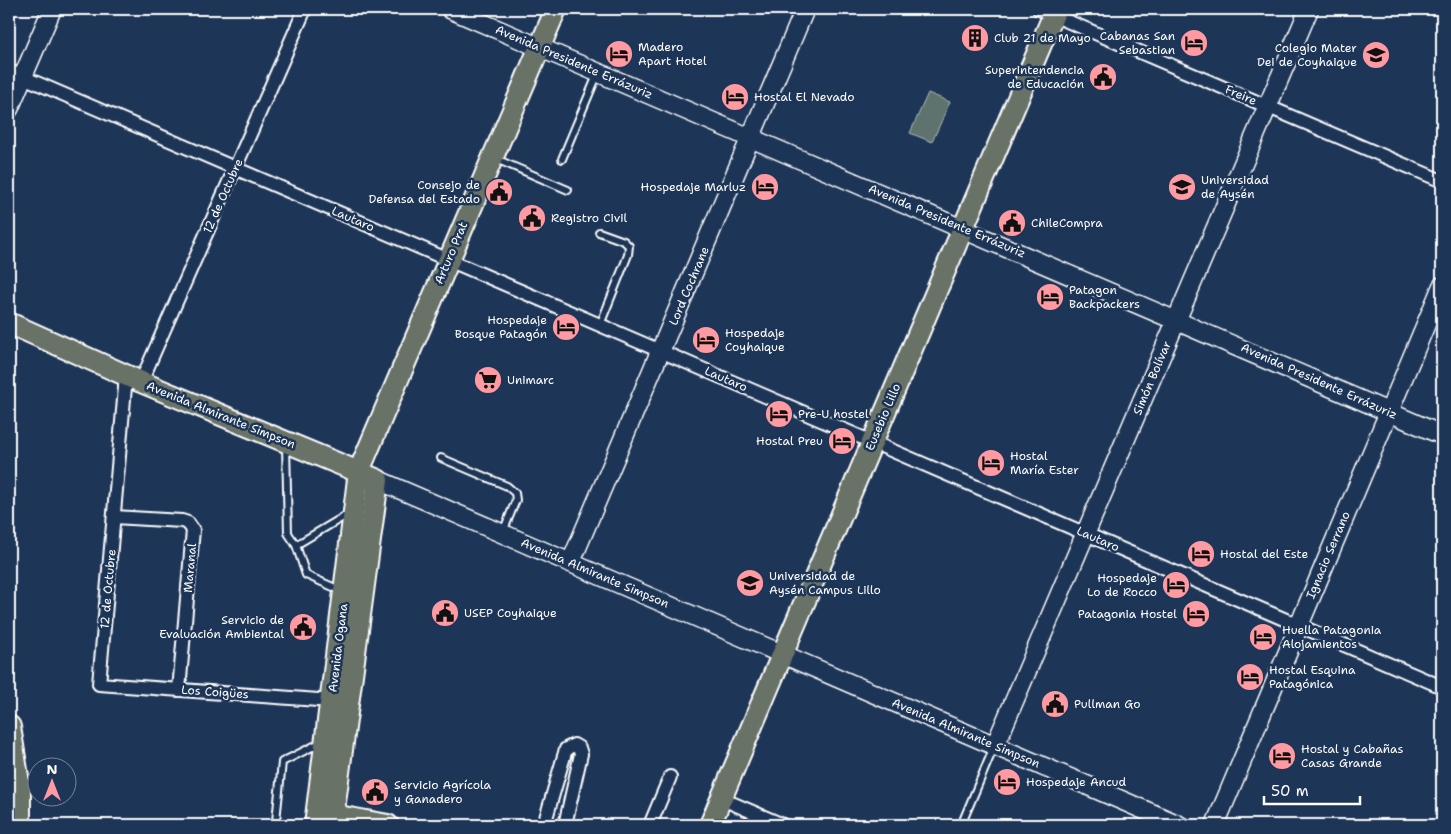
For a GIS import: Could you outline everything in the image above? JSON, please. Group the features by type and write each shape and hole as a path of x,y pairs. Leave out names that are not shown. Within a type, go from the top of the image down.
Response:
{"highway":[{"path":"9,727 18,789 19,825"}],"main road":[{"name":"Arturo Prat","path":"359,471 556,9"},
{"name":"Eusebio Lillo","path":"710,825 963,228 1049,11"},
{"name":"Avenida Almirante Simpson","path":"9,322 134,379 378,480"},
{"name":"Avenida Ogana","path":"324,819 327,739 359,471"},
{"name":"Avenida Ogana","path":"324,819 378,480"},
{"path":"324,819 388,825"}],"street":[{"path":"9,108 16,74 52,9"},
{"name":"12 de Octubre","path":"99,684 114,517 134,379 235,168 305,9"},
{"name":"Avenida Presidente Errázuriz","path":"450,9 1442,435"},
{"name":"Lord Cochrane","path":"571,562 662,351 805,9"},
{"name":"Simón Bolívar","path":"995,746 1309,9"},
{"name":"Freire","path":"1049,11 1267,107 1442,181"},
{"name":"Lautaro","path":"16,74 1442,687"},
{"name":"Ignacio Serrano","path":"1215,825 1442,286"},
{"name":"Avenida Almirante Simpson","path":"378,480 1179,825"},
{"name":"Maranal","path":"114,517 182,521 188,523 193,530 179,690"},
{"name":"Los Coigües","path":"99,684 332,701"},
{"path":"544,825 566,749 574,745 579,748 581,754 565,825"},
{"path":"650,825 670,777"},
{"path":"720,798 783,825"}],"lane":[{"path":"562,159 598,72"},
{"path":"492,158 568,190"},
{"path":"599,232 624,241 629,246 628,255 600,325"},
{"path":"286,442 288,532 296,545 306,574 344,592"},
{"path":"441,458 507,486 515,493 516,500 502,533"},
{"path":"296,545 354,511"},
{"path":"282,825 276,821 282,762 327,739"},
{"path":"962,823 995,746"}],"green space":[{"path":"928,93 950,102 932,142 910,133"}],"place":[{"name":"Club 21 de Mayo","path":"975,38"},
{"name":"Cabanas San Sebastian","path":"1194,43"},
{"name":"Madero Apart Hotel","path":"619,54"},
{"name":"Colegio Mater Dei de Coyhaique","path":"1376,55"},
{"name":"Superintendencia de Educación","path":"1103,77"},
{"name":"Hostal El Nevado","path":"735,97"},
{"name":"Hospedaje Marluz","path":"765,187"},
{"name":"Universidad de Aysén","path":"1182,187"},
{"name":"Consejo de Defensa del Estado","path":"499,192"},
{"name":"Registro Civil","path":"532,218"},
{"name":"ChileCompra","path":"1012,223"},
{"name":"Patagon Backpackers","path":"1050,297"},
{"name":"Hospedaje Bosque Patagón","path":"566,327"},
{"name":"Hospedaje Coyhaique","path":"706,340"},
{"name":"Unimarc","path":"488,380"},
{"name":"Pre-U hostel","path":"779,414"},
{"name":"Hostal Preu","path":"842,441"},
{"name":"Hostal María Ester","path":"991,463"},
{"name":"Hostal del Este","path":"1201,554"},
{"name":"Universidad de Aysén Campus Lillo","path":"750,583"},
{"name":"Hospedaje Lo de Rocco","path":"1176,585"},
{"name":"USEP Coyhaique","path":"445,613"},
{"name":"Patagonia Hostel","path":"1196,614"},
{"name":"Servicio de Evaluación Ambiental","path":"303,627"},
{"name":"Huella Patagonia Alojamientos","path":"1263,637"},
{"name":"Hostal Esquina Patagónica","path":"1250,677"},
{"name":"Pullman Go","path":"1055,704"},
{"name":"Hostal y Cabañas Casas Grande","path":"1282,756"},
{"name":"Hospedaje Ancud","path":"1007,782"},
{"name":"Servicio Agrícola y Ganadero","path":"375,792"}]}
